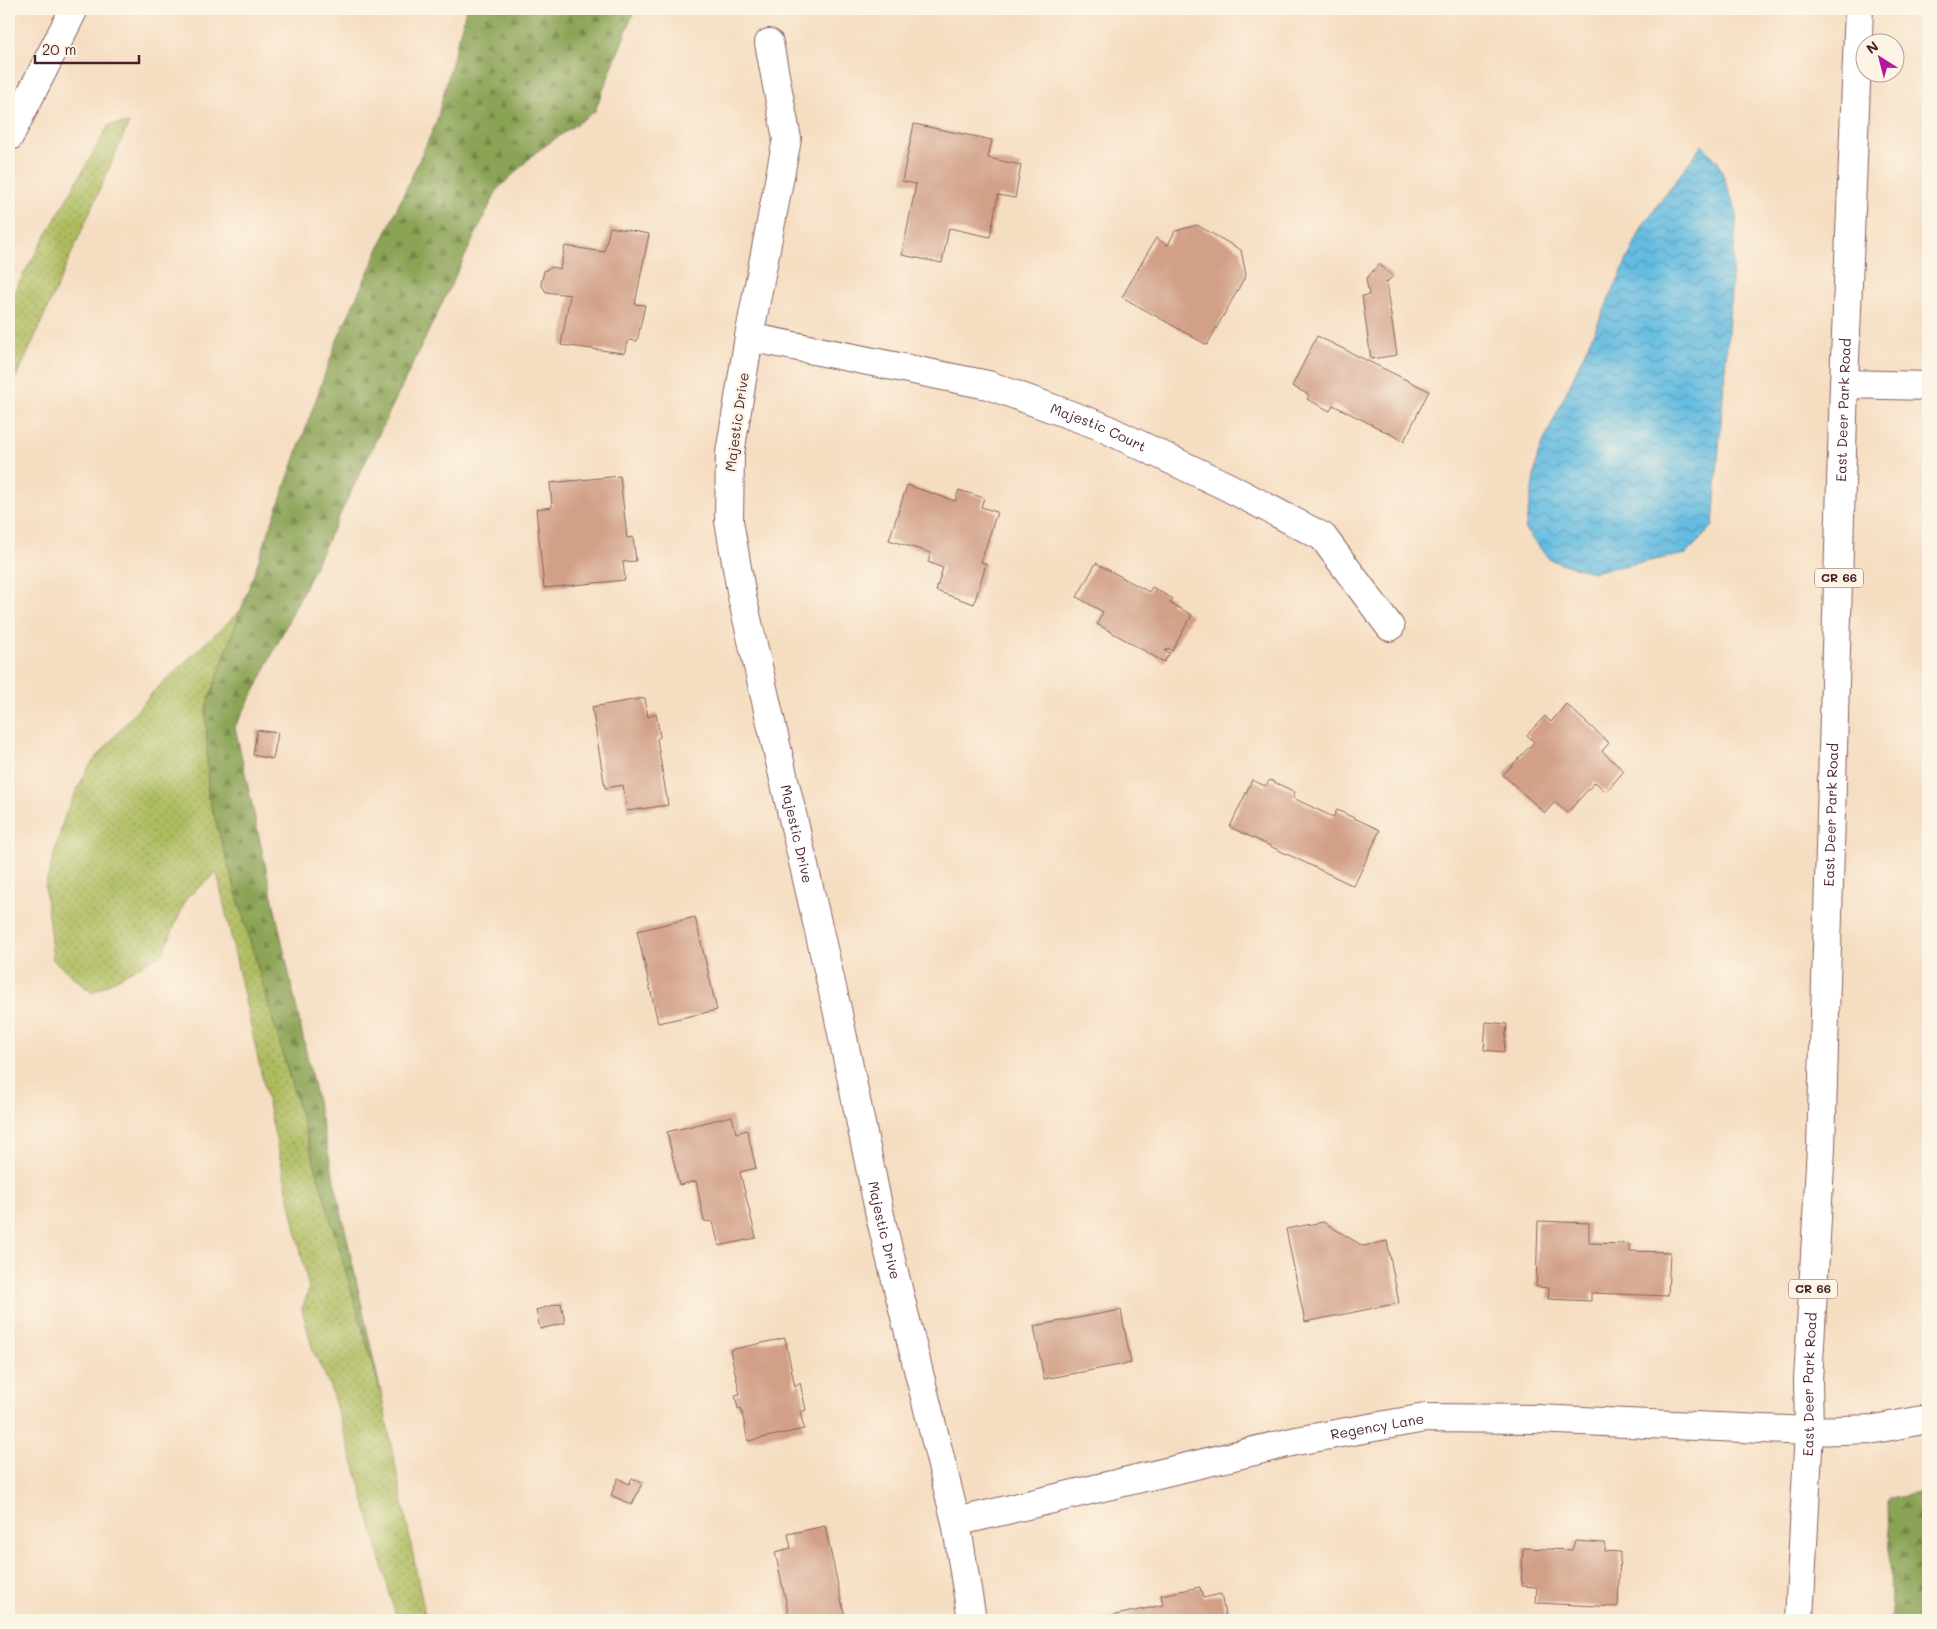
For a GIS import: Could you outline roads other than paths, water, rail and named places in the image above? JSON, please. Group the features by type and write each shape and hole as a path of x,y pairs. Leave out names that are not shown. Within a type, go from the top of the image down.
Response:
{"street":[{"path":"9,137 74,9"},
{"name":"East Deer Park Road","path":"1799,1620 1809,1431 1808,1380 1821,1147 1844,384 1858,9"},
{"name":"Majestic Drive","path":"769,43 787,139 749,337 730,453 729,521 744,607 837,1009 881,1220 956,1522 972,1620"},
{"name":"Majestic Court","path":"749,337 988,385 1098,425 1226,486 1323,537 1390,627"},
{"path":"1844,384 1928,386"},
{"name":"Regency Lane","path":"956,1522 1296,1441 1425,1418 1536,1419 1809,1431 1875,1430 1928,1419"}],"water":[{"path":"1702,145 1718,162 1737,213 1713,526 1686,554 1591,572 1550,560 1525,530 1538,454 1643,225"}]}
